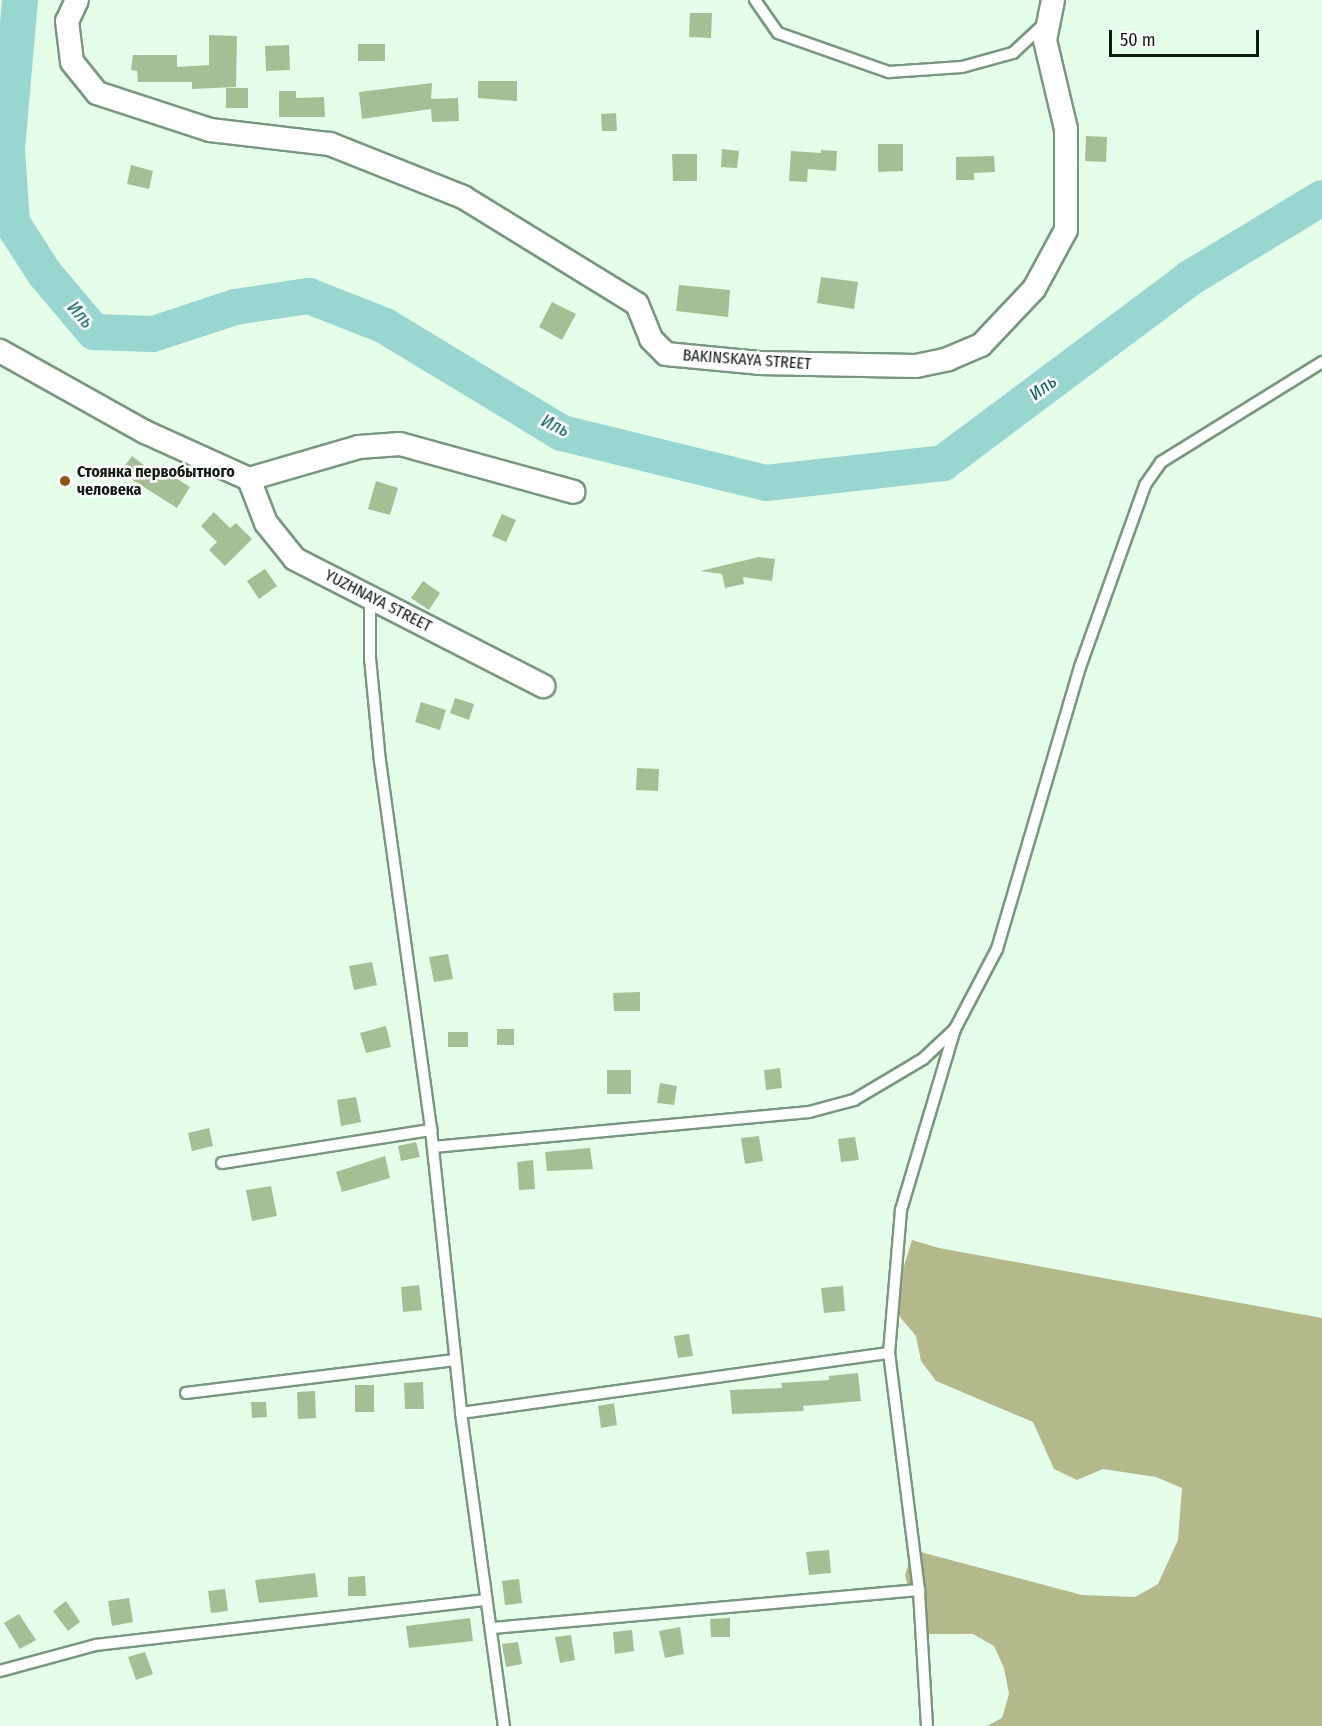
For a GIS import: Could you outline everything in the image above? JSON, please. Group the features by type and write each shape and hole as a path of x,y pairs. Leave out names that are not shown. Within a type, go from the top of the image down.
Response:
{"street":[{"name":"BAKINSKAYA STREET","path":"77,0 67,21 72,62 97,93 210,130 330,144 463,197 637,304 651,339 666,354 759,363 916,366 948,359 981,345 1034,289 1066,230 1066,129 1045,40 1050,11"},
{"path":"0,351 145,432 249,479 359,447 400,444 574,492"},
{"name":"YUZHNAYA STREET","path":"249,479 266,523 295,559 543,686"}],"lane":[{"path":"755,0 778,33 889,72 962,67 1013,53 1050,11"},
{"path":"927,1726 919,1590 889,1353 901,1210 955,1029 997,949 1080,667 1145,485 1161,462 1322,362"},
{"path":"369,597 370,658 380,761 431,1130 461,1413 504,1726"},
{"path":"432,1147 809,1112 854,1100 924,1059 955,1029"},
{"path":"222,1163 431,1130"},
{"path":"461,1413 889,1353"},
{"path":"186,1393 456,1360"},
{"path":"492,1628 919,1590"},
{"path":"0,1671 96,1646 485,1600"}],"green space":[{"path":"912,1240 939,1248 1322,1318 1322,1726 987,1726 1002,1718 1009,1694 1004,1668 994,1646 973,1634 922,1634 905,1575 913,1550 1082,1595 1135,1597 1158,1584 1178,1540 1182,1488 1156,1477 1103,1469 1077,1480 1054,1469 1033,1422 936,1381 921,1361 916,1336 900,1317 896,1292"}],"building":[{"path":"690,13 712,13 711,38 689,37"},
{"path":"209,35 237,36 236,87 192,89 192,82 138,82 137,71 131,70 133,55 177,55 177,67 209,65"},
{"path":"358,44 385,44 385,61 358,61"},
{"path":"289,45 290,70 266,71 265,46"},
{"path":"478,81 517,81 517,101 478,98"},
{"path":"432,83 431,99 458,98 459,121 432,122 431,109 362,119 359,92"},
{"path":"226,88 248,88 248,108 226,108"},
{"path":"279,91 296,91 296,98 324,97 325,117 279,117"},
{"path":"616,113 617,131 602,131 601,114"},
{"path":"1086,136 1107,137 1106,162 1085,161"},
{"path":"878,144 903,144 903,171 878,172"},
{"path":"722,149 739,151 737,168 721,167"},
{"path":"821,150 837,151 836,171 808,169 807,182 789,181 791,151 821,153"},
{"path":"672,154 697,154 697,181 673,181"},
{"path":"994,156 995,172 974,173 974,180 956,180 956,157"},
{"path":"131,165 153,171 149,189 127,184"},
{"path":"821,277 858,282 854,309 817,303"},
{"path":"679,285 730,290 728,317 676,311"},
{"path":"552,302 576,314 562,340 539,327"},
{"path":"132,456 162,479 166,472 190,487 177,508 120,472"},
{"path":"376,481 398,488 390,515 368,509"},
{"path":"214,512 230,528 236,523 252,539 225,566 209,550 217,542 201,526"},
{"path":"502,514 516,520 506,542 492,536"},
{"path":"759,557 775,559 772,581 743,577 744,584 725,588 722,574 700,571"},
{"path":"265,569 277,586 259,599 247,581"},
{"path":"423,581 440,593 429,610 411,598"},
{"path":"455,698 474,704 469,720 450,713"},
{"path":"421,702 446,710 440,730 415,722"},
{"path":"637,768 659,769 658,791 636,790"},
{"path":"448,954 453,979 434,982 429,957"},
{"path":"372,962 377,985 354,990 349,966"},
{"path":"640,992 640,1011 614,1011 613,993"},
{"path":"386,1026 391,1047 366,1053 360,1033"},
{"path":"497,1029 514,1029 514,1045 497,1045"},
{"path":"448,1032 468,1032 468,1047 448,1047"},
{"path":"780,1068 782,1088 766,1090 764,1070"},
{"path":"607,1070 631,1070 631,1094 607,1094"},
{"path":"660,1083 677,1086 674,1105 657,1103"},
{"path":"356,1097 361,1122 341,1126 337,1100"},
{"path":"209,1128 213,1146 192,1151 188,1133"},
{"path":"759,1136 763,1161 745,1164 741,1138"},
{"path":"855,1137 859,1160 841,1162 838,1139"},
{"path":"416,1142 420,1157 401,1161 398,1146"},
{"path":"590,1148 593,1169 547,1171 545,1152"},
{"path":"385,1156 390,1178 342,1192 336,1172"},
{"path":"533,1160 535,1189 519,1190 517,1162"},
{"path":"271,1186 277,1216 252,1221 246,1190"},
{"path":"419,1285 422,1310 403,1312 401,1287"},
{"path":"843,1286 845,1311 824,1313 821,1288"},
{"path":"689,1334 693,1356 678,1358 674,1336"},
{"path":"858,1373 861,1401 803,1406 804,1411 732,1414 730,1390 782,1388 781,1383 829,1380 829,1376"},
{"path":"423,1382 424,1409 405,1409 404,1383"},
{"path":"355,1385 374,1385 374,1412 355,1412"},
{"path":"315,1391 316,1418 298,1419 297,1392"},
{"path":"251,1402 266,1402 267,1417 252,1418"},
{"path":"614,1403 617,1425 601,1428 598,1406"},
{"path":"829,1550 831,1573 809,1575 806,1552"},
{"path":"315,1573 318,1597 259,1603 255,1580"},
{"path":"365,1576 366,1596 348,1596 348,1577"},
{"path":"519,1579 522,1603 505,1605 502,1581"},
{"path":"225,1589 228,1611 211,1613 208,1591"},
{"path":"129,1598 133,1622 112,1626 108,1601"},
{"path":"66,1601 80,1622 68,1631 53,1611"},
{"path":"19,1614 36,1640 20,1649 4,1623"},
{"path":"470,1618 473,1641 409,1648 406,1626"},
{"path":"730,1618 730,1637 711,1637 710,1619"},
{"path":"680,1627 684,1654 665,1658 659,1631"},
{"path":"632,1630 634,1651 615,1654 613,1632"},
{"path":"571,1635 575,1660 560,1663 555,1637"},
{"path":"518,1642 522,1664 506,1667 502,1644"},
{"path":"145,1652 153,1674 136,1680 128,1657"}],"waterway":[{"name":"Иль","path":"20,0 7,150 12,223 45,274 94,332 153,334 235,307 309,296 385,326 562,433 766,483 943,463 1190,278 1322,198"}],"place":[{"name":"Стоянка первобытного человека","path":"65,481"}]}
